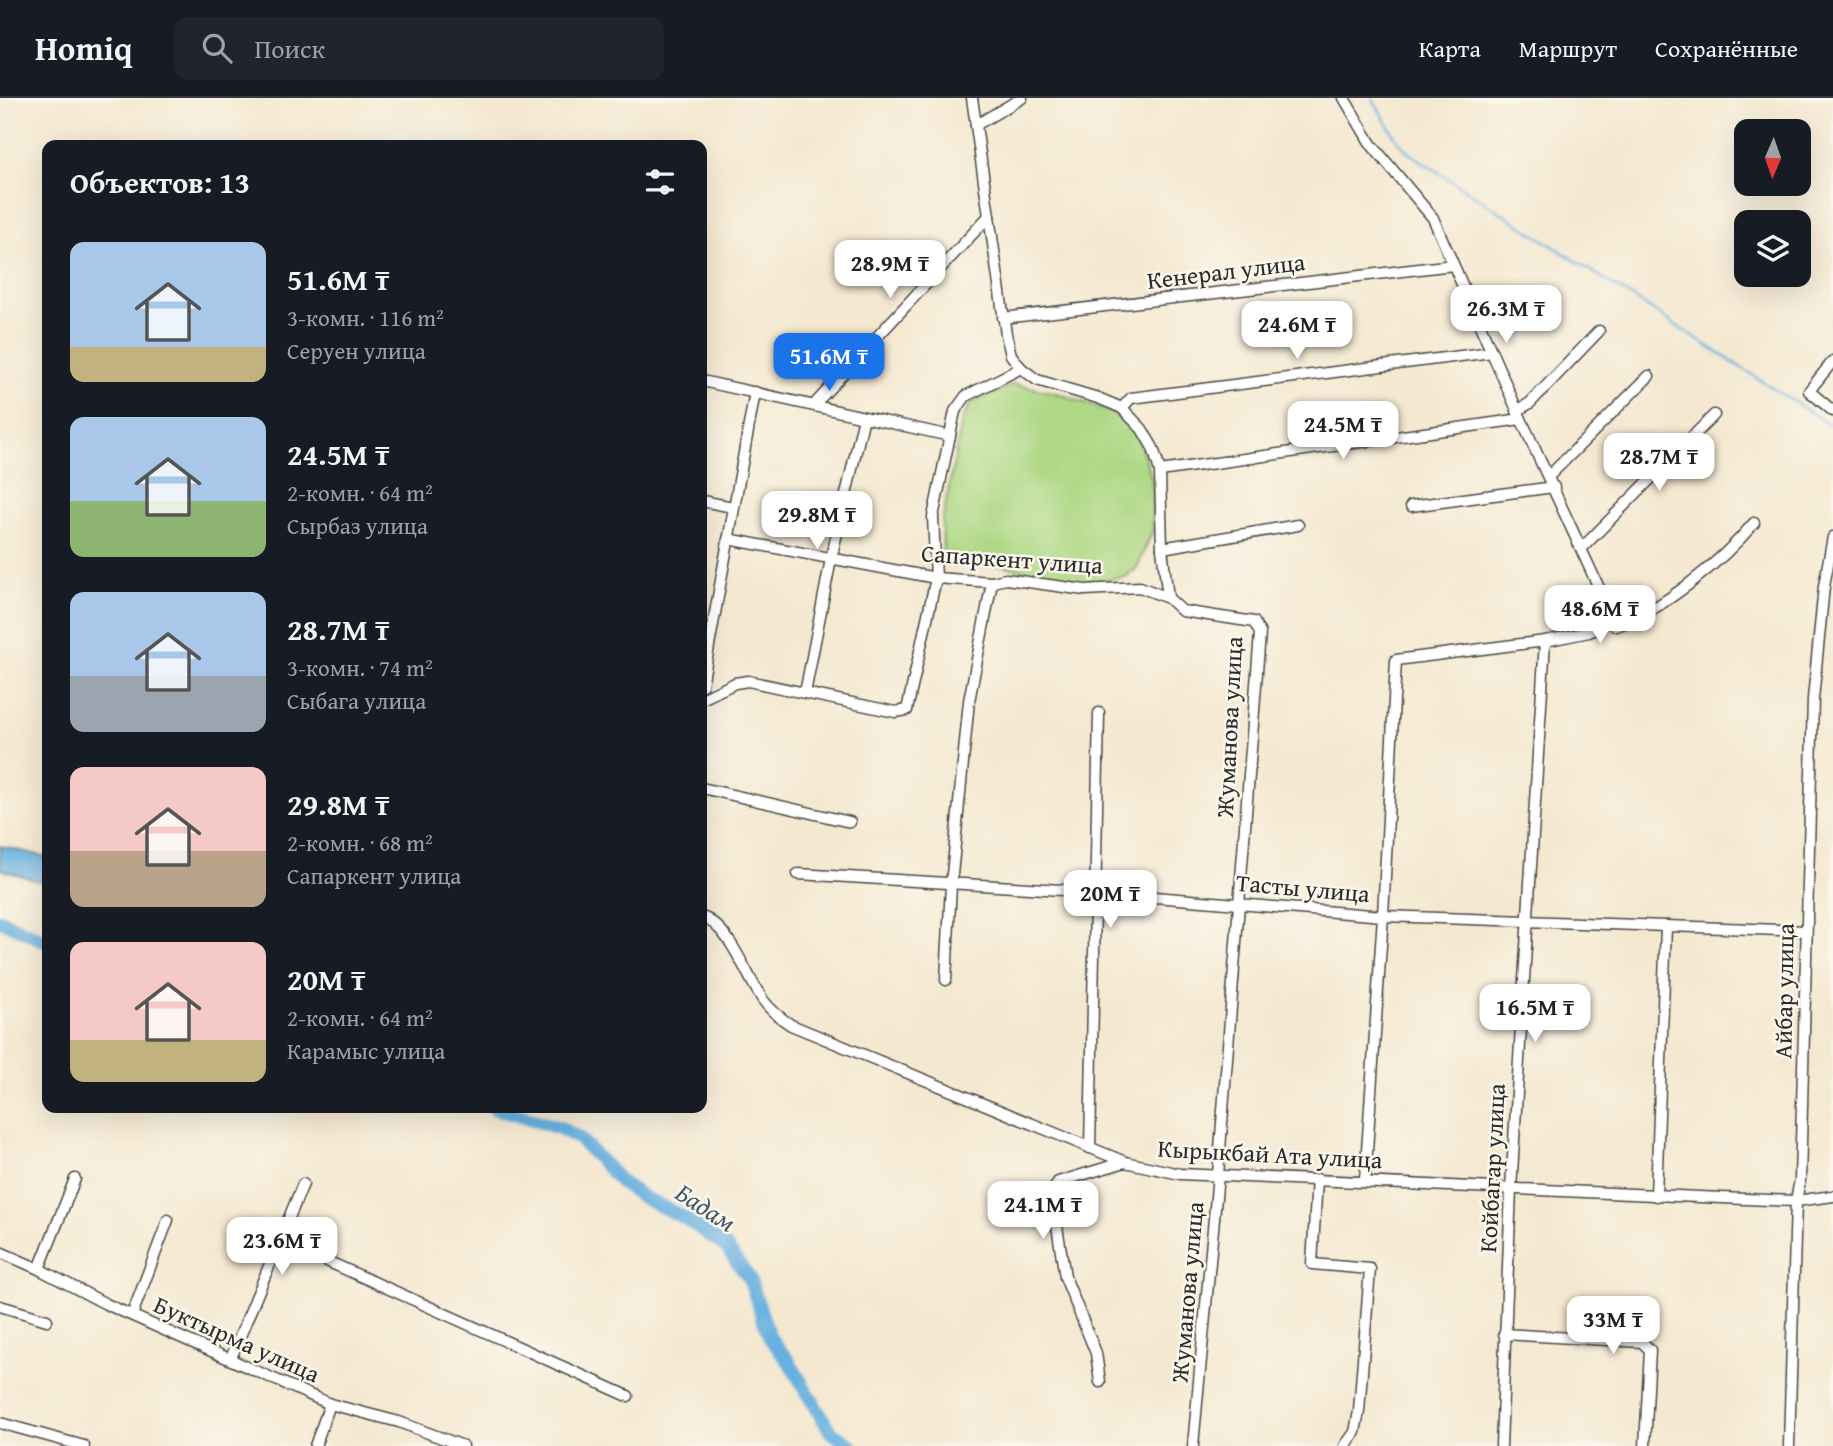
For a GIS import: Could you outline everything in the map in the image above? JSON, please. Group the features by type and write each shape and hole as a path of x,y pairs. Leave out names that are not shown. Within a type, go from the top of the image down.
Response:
{"street":[{"path":"972,98 1003,318 1011,355 1021,368 1037,380 1122,408 1142,429 1153,449 1160,471 1162,548 1168,598"},
{"path":"976,125 1022,98"},
{"path":"1344,98 1371,144 1433,218 1519,415 1605,601 1606,619 1600,627 1589,632 1545,641 1396,660 1383,916 1365,1180"},
{"path":"814,405 989,216"},
{"name":"Кенерал улица","path":"1003,318 1453,265"},
{"path":"1160,471 1519,415 1599,331"},
{"path":"1122,408 1131,398 1492,352"},
{"path":"1833,361 1809,391 1833,411"},
{"path":"707,697 735,683 748,681 895,712 907,710 936,578 933,517 956,411 966,396 1021,368"},
{"path":"1549,476 1649,376"},
{"path":"707,382 950,436"},
{"path":"707,616 728,539 755,392"},
{"path":"1582,548 1714,415"},
{"path":"805,693 831,559 864,416"},
{"path":"1411,506 1554,487"},
{"path":"707,502 733,507"},
{"path":"1606,619 1616,626 1658,607 1736,545 1754,523"},
{"path":"1162,548 1298,525"},
{"name":"Айбар улица","path":"1789,1446 1797,1201 1800,1180 1813,699 1824,586 1833,537"},
{"name":"Сапаркент улица","path":"728,539 936,578 992,582 1006,579 1086,590 1140,587 1168,598"},
{"path":"946,980 951,885 970,701 992,582"},
{"name":"Жуманова улица","path":"1168,598 1182,611 1254,622 1260,633 1218,1175 1193,1446"},
{"name":"Койбагар улица","path":"1500,1446 1511,1189 1545,641"},
{"path":"1090,1147 1099,713"},
{"path":"707,789 850,822"},
{"name":"Тасты улица","path":"798,874 1095,892 1383,916 1806,931"},
{"name":"Кырыкбай Ата улица","path":"707,919 724,933 762,998 775,1014 791,1025 1125,1162 1180,1174 1797,1201 1833,1196"},
{"path":"1656,1196 1666,926"},
{"path":"1100,1382 1096,1353 1065,1277 1052,1194 1058,1182 1125,1162"},
{"path":"39,1269 75,1179"},
{"path":"1317,1179 1312,1264 1370,1269 1359,1411 1355,1432 1345,1446"},
{"path":"231,1358 303,1184"},
{"path":"132,1315 169,1220"},
{"path":"280,1240 628,1396"},
{"name":"Буктырма улица","path":"0,1252 330,1404 399,1422 463,1446"},
{"path":"0,1306 47,1320"},
{"path":"1504,1334 1642,1342 1650,1350 1644,1446"},
{"path":"315,1446 330,1404"},
{"path":"0,1423 84,1446"}],"green space":[{"path":"1014,384 1060,394 1105,410 1120,418 1137,435 1152,479 1153,530 1137,568 1125,577 1084,582 943,554 942,522 962,421 970,404"}],"water":[{"path":"0,846 42,856 42,882 0,869"}],"waterway":[{"path":"1372,98 1396,138 1409,153 1833,427"},
{"name":"Бадам","path":"0,920 42,940"},
{"name":"Бадам","path":"510,1113 560,1128 580,1139 621,1182 644,1198 685,1218 726,1247 749,1278 770,1338 788,1360 830,1431 852,1446"}]}
